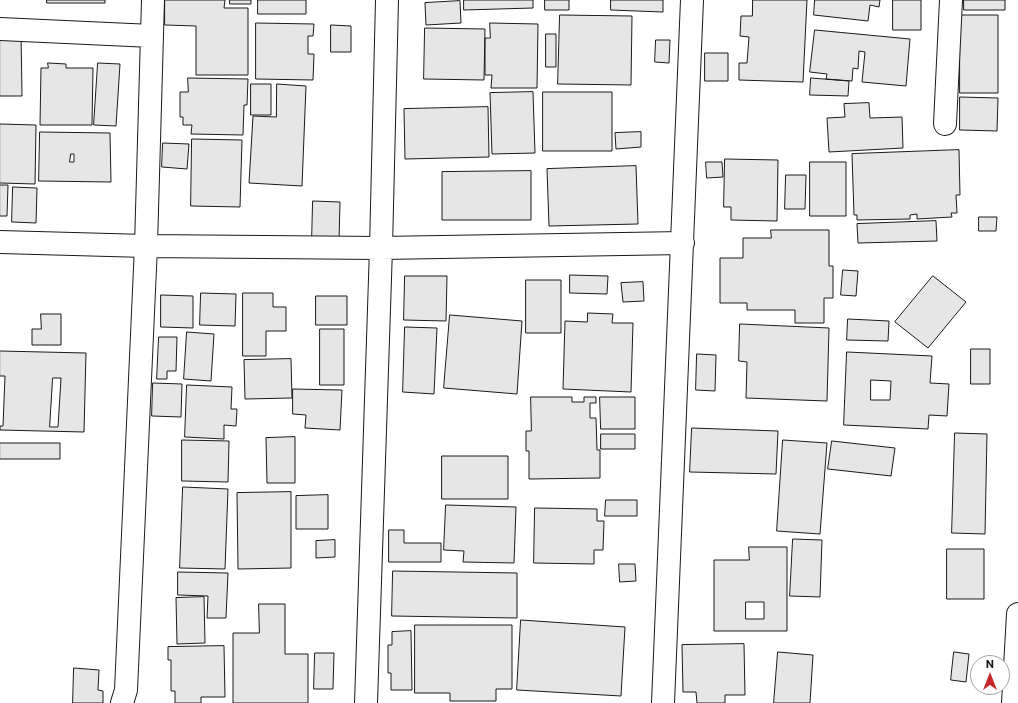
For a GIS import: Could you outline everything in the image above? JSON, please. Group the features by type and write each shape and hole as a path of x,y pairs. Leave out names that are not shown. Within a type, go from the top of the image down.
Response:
{"street":[{"path":"122,703 126,690 146,246 153,0"},
{"path":"366,703 381,248 387,0"},
{"path":"663,703 692,0"},
{"path":"945,124 951,0"},
{"path":"0,29 152,36"},
{"path":"0,242 146,246 381,248 683,243"},
{"path":"1012,703 1018,614"}],"building":[{"path":"47,0 105,0 105,3 47,3"},
{"path":"165,0 225,0 224,8 248,8 248,75 196,75 196,26 165,25"},
{"path":"230,0 251,0 251,4 230,4"},
{"path":"258,0 306,0 306,14 258,14"},
{"path":"464,0 533,0 533,8 464,10"},
{"path":"545,0 569,0 569,10 545,10"},
{"path":"611,0 663,0 663,12 611,10"},
{"path":"753,0 807,0 803,82 739,80 739,63 747,63 749,37 740,36 741,16 752,16"},
{"path":"815,0 880,0 879,7 870,5 868,21 814,15"},
{"path":"893,0 921,0 921,30 893,30"},
{"path":"964,0 1005,0 1005,10 964,10"},
{"path":"460,1 461,23 426,25 425,3"},
{"path":"560,15 632,16 631,85 558,84"},
{"path":"960,15 998,15 998,93 960,93"},
{"path":"256,23 314,24 313,36 308,36 308,54 314,54 313,80 256,79"},
{"path":"490,23 538,24 537,88 491,88 492,75 485,75 485,38 490,38"},
{"path":"331,25 351,26 351,52 331,52"},
{"path":"425,28 485,29 484,80 424,79"},
{"path":"815,30 910,39 906,86 862,82 865,52 859,51 858,69 853,68 852,81 826,79 827,74 810,72"},
{"path":"0,32 21,32 22,96 0,96"},
{"path":"546,34 556,34 556,67 546,67"},
{"path":"656,40 670,40 669,63 655,62"},
{"path":"705,53 728,53 728,81 705,81"},
{"path":"48,63 66,64 66,68 93,68 92,125 40,125 41,68 48,68"},
{"path":"98,63 120,64 116,126 94,125"},
{"path":"188,78 248,79 247,105 244,105 243,135 191,134 192,125 183,125 183,117 180,117 180,92 188,92"},
{"path":"811,78 849,81 848,96 810,95"},
{"path":"251,84 271,84 271,115 251,115"},
{"path":"277,84 306,86 302,186 249,183 253,116 276,117"},
{"path":"533,92 535,153 492,154 490,93"},
{"path":"543,92 612,92 612,151 543,151"},
{"path":"960,97 998,98 997,131 960,130"},
{"path":"869,103 870,118 902,117 903,148 829,152 827,118 845,117 844,104"},
{"path":"488,107 489,157 405,159 404,109"},
{"path":"0,124 36,125 35,184 0,183"},
{"path":"40,132 110,133 111,182 39,181","holes":["71,154 74,154 74,162 70,162"]},
{"path":"641,132 641,147 616,149 615,133"},
{"path":"192,139 242,140 240,207 191,206"},
{"path":"163,143 189,144 187,169 162,167"},
{"path":"959,150 960,195 956,195 957,213 951,213 952,217 917,219 917,214 910,215 910,219 857,220 857,215 854,215 852,154"},
{"path":"725,159 778,160 777,221 731,220 731,207 724,207"},
{"path":"706,162 722,162 723,177 707,178"},
{"path":"810,162 846,162 846,216 810,216"},
{"path":"636,166 638,224 549,226 547,169"},
{"path":"531,171 531,220 442,220 442,172"},
{"path":"786,175 806,175 805,209 785,209"},
{"path":"0,185 8,185 7,216 0,216"},
{"path":"13,187 37,188 36,223 12,222"},
{"path":"313,201 340,202 339,241 312,240"},
{"path":"979,217 997,217 996,231 979,231"},
{"path":"936,221 937,241 858,243 857,224"},
{"path":"771,230 829,230 829,266 833,266 833,298 824,298 824,323 795,323 795,310 747,310 747,303 720,303 720,258 743,258 743,238 771,238"},
{"path":"843,270 858,271 856,296 841,295"},
{"path":"570,275 608,276 607,294 570,293"},
{"path":"405,276 447,276 446,321 404,320"},
{"path":"933,276 966,302 928,348 895,322"},
{"path":"526,280 561,280 561,333 526,333"},
{"path":"643,282 644,301 623,302 621,283"},
{"path":"201,293 236,294 235,326 200,325"},
{"path":"243,293 273,293 273,307 286,307 286,331 266,331 266,356 243,356"},
{"path":"161,295 193,296 193,328 161,327"},
{"path":"316,296 347,296 347,325 316,325"},
{"path":"588,313 613,314 612,323 633,323 631,392 563,389 565,321 587,322"},
{"path":"41,314 61,314 61,345 32,345 32,329 41,329"},
{"path":"450,315 522,321 517,394 444,388"},
{"path":"848,319 889,321 888,341 847,340"},
{"path":"740,324 829,328 827,401 746,398 747,362 739,361"},
{"path":"405,327 437,328 434,394 403,392"},
{"path":"320,329 344,329 344,385 320,385"},
{"path":"187,332 214,334 211,381 184,379"},
{"path":"159,337 177,337 176,371 167,371 167,379 157,379"},
{"path":"971,349 990,349 990,384 971,384"},
{"path":"0,351 86,353 84,432 0,430 0,426 3,426 5,376 0,376","holes":["53,378 61,378 58,427 50,427"]},
{"path":"847,352 932,356 930,383 949,384 947,416 929,415 928,429 844,425","holes":["871,380 891,381 890,400 871,400"]},
{"path":"697,354 716,355 715,391 696,390"},
{"path":"291,359 292,398 245,399 244,360"},
{"path":"153,383 182,384 181,417 152,416"},
{"path":"187,385 232,387 231,409 237,409 236,426 224,425 224,439 185,437"},
{"path":"293,389 342,390 340,430 305,428 306,415 293,414"},
{"path":"531,397 572,397 572,402 584,402 584,397 596,397 596,403 590,403 590,418 596,418 597,450 600,450 600,478 529,479 529,451 526,451 526,431 531,431"},
{"path":"600,397 635,397 635,429 601,429"},
{"path":"692,428 778,431 776,474 690,472"},
{"path":"955,433 987,434 985,534 952,533"},
{"path":"601,434 635,434 635,449 601,449"},
{"path":"295,437 295,483 267,483 266,438"},
{"path":"182,440 229,441 228,482 182,481"},
{"path":"783,440 827,443 820,534 777,531"},
{"path":"832,441 895,448 891,476 828,469"},
{"path":"0,443 60,443 60,459 0,459"},
{"path":"442,456 508,456 508,499 442,499"},
{"path":"183,487 228,489 225,569 180,568"},
{"path":"291,492 291,568 238,569 237,493"},
{"path":"328,495 328,529 296,529 296,496"},
{"path":"606,500 637,500 637,516 605,516"},
{"path":"446,505 516,507 514,563 463,562 464,551 444,550"},
{"path":"535,508 597,509 597,521 604,521 603,550 594,550 594,564 534,563"},
{"path":"389,530 404,530 404,543 441,543 441,562 389,562"},
{"path":"793,539 822,540 820,597 790,596"},
{"path":"335,540 335,557 316,558 316,541"},
{"path":"749,547 787,547 787,631 714,631 714,560 749,560","holes":["746,602 764,602 764,619 746,619"]},
{"path":"947,549 984,549 984,599 947,599"},
{"path":"619,564 635,564 636,581 620,582"},
{"path":"393,571 517,573 517,618 392,616"},
{"path":"178,572 228,573 226,618 207,618 208,596 178,595"},
{"path":"204,597 205,643 177,644 176,598"},
{"path":"259,604 285,604 285,654 308,654 308,703 233,703 233,633 259,633"},
{"path":"521,620 625,627 621,696 517,690"},
{"path":"415,625 512,625 512,689 496,689 496,701 450,701 450,693 415,693"},
{"path":"411,631 412,690 391,690 391,673 388,673 388,645 392,645 392,632"},
{"path":"744,644 745,695 725,695 725,703 697,703 696,692 683,692 682,645"},
{"path":"224,646 225,697 201,697 201,703 175,703 175,691 171,691 171,660 168,660 168,647"},
{"path":"778,652 813,655 810,703 774,703"},
{"path":"954,652 969,654 966,682 951,680"},
{"path":"315,653 334,653 333,689 314,689"},
{"path":"74,668 99,670 98,690 103,691 103,703 73,703"}]}
